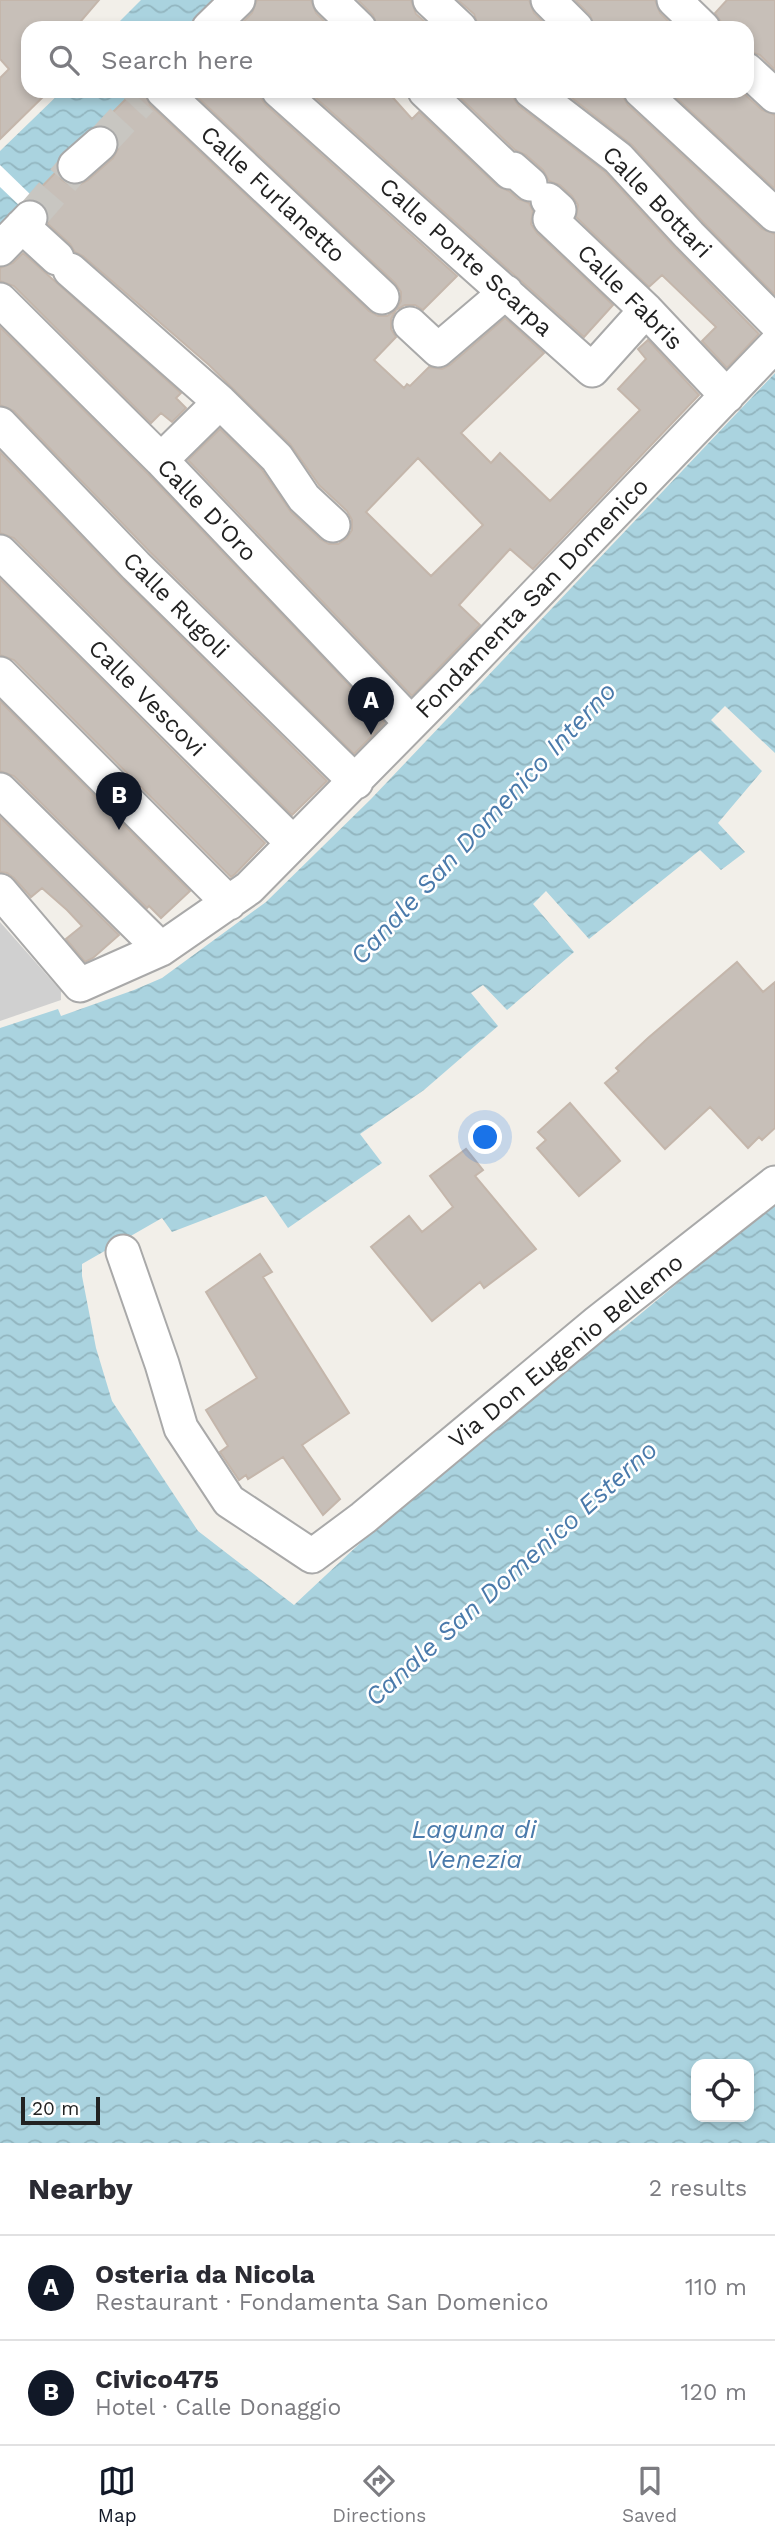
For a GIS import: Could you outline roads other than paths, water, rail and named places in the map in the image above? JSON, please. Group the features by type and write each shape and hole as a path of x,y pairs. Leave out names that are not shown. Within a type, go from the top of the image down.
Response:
{"street":[{"path":"216,21 238,0"},
{"path":"330,0 352,21"},
{"path":"430,0 452,21"},
{"path":"548,0 569,21"},
{"path":"674,0 696,21"},
{"path":"754,76 775,96"},
{"name":"Calle Furlanetto","path":"156,98 382,297"},
{"name":"Calle Ponte Scarpa","path":"287,98 592,370 646,310"},
{"name":"Calle Fabris","path":"432,98 510,172 513,169 558,210 550,219 646,310 727,396"},
{"name":"Calle Bottari","path":"540,98 618,158 775,322"},
{"path":"649,98 775,215"},
{"path":"75,166 100,144"},
{"path":"17,231 63,264 220,402 277,458 304,498 332,525"},
{"path":"410,324 438,350 506,292"},
{"name":"Calle D'Oro","path":"0,300 161,460 411,723"},
{"name":"Fondamenta San Domenico","path":"0,891 80,985 161,949 229,903 249,888 356,782 775,345"},
{"path":"161,460 220,402"},
{"name":"Calle Rugoli","path":"0,424 136,566 356,782"},
{"name":"Calle Vescovi","path":"0,552 293,843"},
{"path":"6,690 229,903"},
{"path":"0,790 161,949"},
{"name":"Via Don Eugenio Bellemo","path":"123,1252 181,1428 229,1501 312,1556 598,1322 775,1183"}],"water":[{"path":"141,0 224,0 202,21 120,21"},
{"path":"55,98 127,98 0,229 0,151"},
{"name":"Laguna di Venezia","path":"775,373 775,753 725,706 711,720 762,771 718,823 745,852 721,870 700,850 589,939 546,891 533,904 574,952 507,1010 483,985 471,993 498,1026 424,1090 360,1134 382,1163 288,1228 266,1196 172,1232 162,1218 82,1264 82,1276 96,1348 112,1401 198,1531 294,1605 372,1532 613,1323 620,1331 775,1202 775,2143 0,2143 0,1028 58,1009 61,1016 162,978 266,902 371,799"}],"tunnel":[{"path":"100,144 141,100"},
{"path":"30,218 75,166"}],"place":[{"name":"Osteria da Nicola","path":"371,735"},
{"name":"Civico475","path":"119,830"}],"water label":[{"name":"Canale San Domenico Interno","path":"483,823"},
{"name":"Canale San Domenico Esterno","path":"511,1573"}]}
